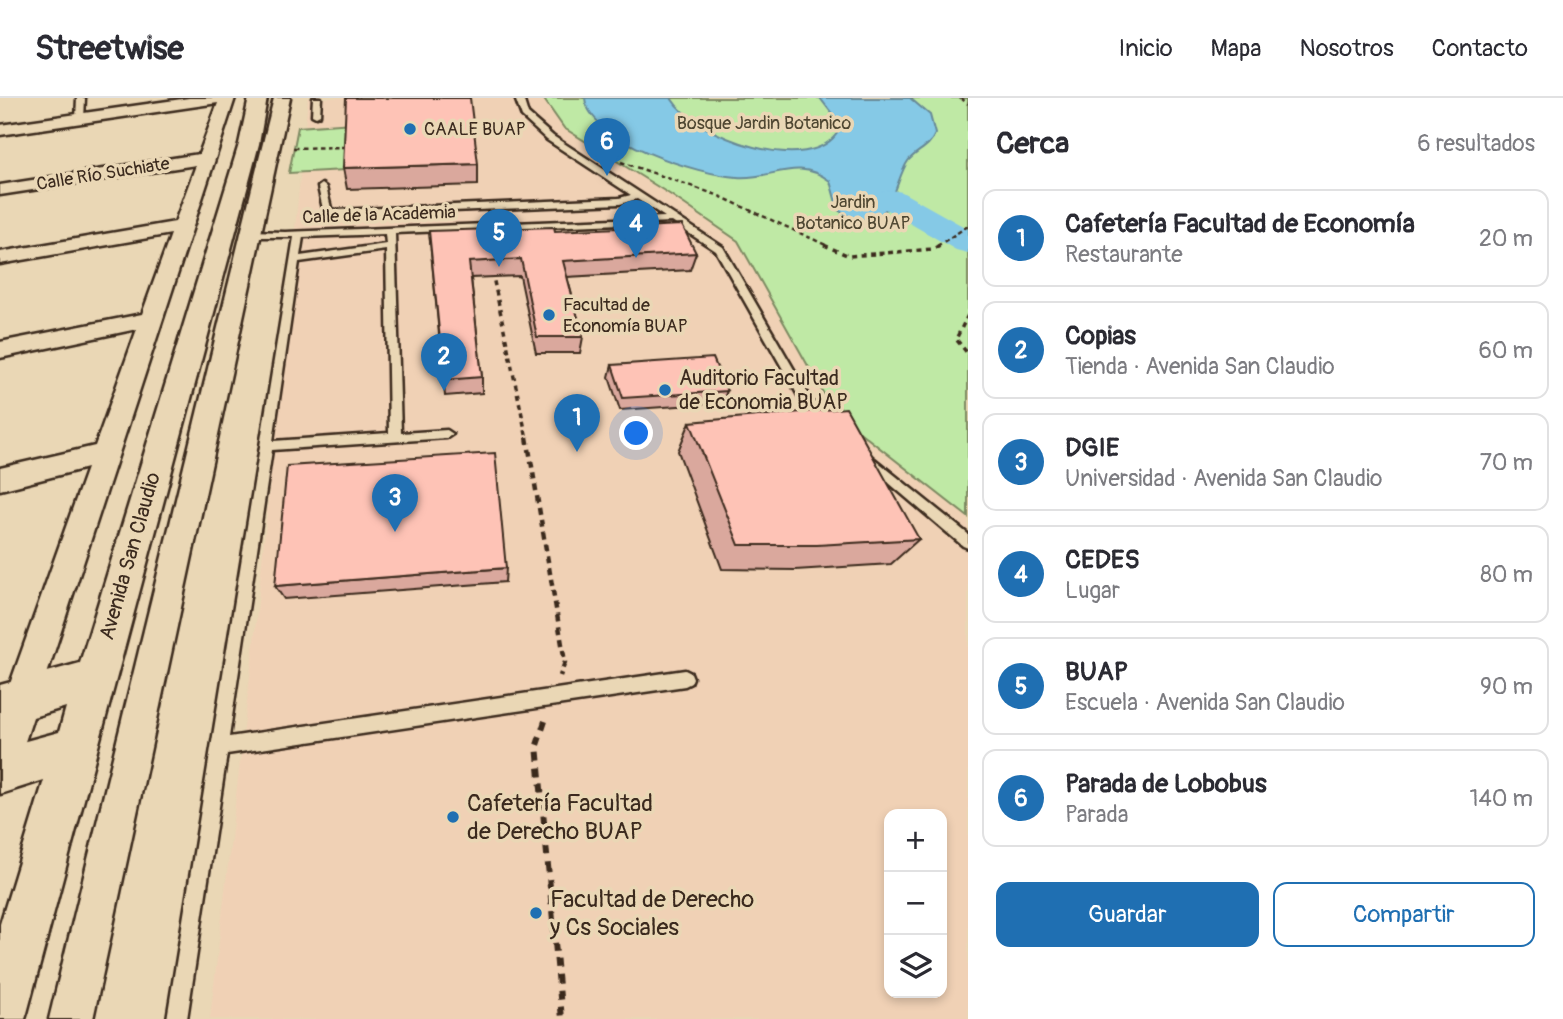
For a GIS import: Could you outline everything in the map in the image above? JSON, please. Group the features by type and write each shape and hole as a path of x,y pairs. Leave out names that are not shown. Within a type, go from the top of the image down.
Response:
{"street":[{"path":"0,130 167,102 221,98"},
{"path":"0,762 11,702 105,454 227,98"},
{"name":"Avenida San Claudio","path":"0,1013 249,144 258,98"},
{"name":"Avenida San Claudio","path":"71,1019 282,98"},
{"name":"Calle Río Suchiate","path":"0,190 207,158"},
{"path":"0,258 183,226"},
{"path":"0,350 152,319"},
{"path":"0,479 105,454"},
{"path":"11,702 94,679"},
{"path":"0,771 75,749"}],"lane":[{"path":"80,118 81,98"},
{"path":"316,116 317,98"},
{"path":"519,98 525,115 535,126 720,249 813,412 836,434"},
{"path":"323,187 327,209 334,213 621,201 639,195"},
{"name":"Calle de la Academia","path":"250,234 676,219"},
{"path":"390,231 395,435"},
{"path":"338,233 342,252"},
{"path":"177,1019 299,234"},
{"path":"295,260 392,246"},
{"path":"266,446 395,435 447,434"},
{"path":"856,450 968,542"},
{"path":"219,747 685,678"}],"path":[{"path":"961,98 968,104"},
{"path":"614,159 717,195 849,256 933,249 968,226"},
{"path":"491,269 534,470 565,662 537,745 562,1019"},
{"path":"968,315 956,339 968,354"}],"shaded area":[{"path":"308,98 968,98 968,1019 210,1019 254,642"}],"green space":[{"name":"Jardin Botanico BUAP","path":"543,98 968,98 968,517 834,412 738,241 564,128"},
{"path":"367,122 364,169 289,173 298,127"}],"water":[{"path":"585,98 671,98 684,113 728,138 780,152 805,151 825,144 839,130 833,115 820,98 910,98 930,115 935,134 930,142 908,161 888,207 874,219 864,220 850,217 838,210 830,181 806,170 737,177 698,170 649,153 605,128 591,114"}],"building":[{"name":"CAALE BUAP","path":"346,98 470,98 478,164 343,168"},
{"path":"682,225 696,253 563,261 583,337 537,337 521,259 469,262 482,377 444,380 429,231 554,227 555,231"},
{"path":"713,358 727,391 623,398 612,365"},
{"path":"846,408 919,539 817,545 739,545 690,422"},
{"path":"495,453 506,568 275,586 287,466"}],"waterway":[{"path":"891,199 968,243"}],"place":[{"name":"CAALE BUAP","path":"410,129"},
{"name":"Parada de Lobobus","path":"607,176"},
{"name":"CEDES","path":"636,258"},
{"name":"BUAP","path":"499,267"},
{"name":"Facultad de Economía BUAP","path":"549,315"},
{"name":"Auditorio Facultad de Economia BUAP","path":"665,390"},
{"name":"Copias","path":"444,391"},
{"name":"Cafetería Facultad de Economía","path":"577,452"},
{"name":"DGIE","path":"395,532"},
{"name":"Cafetería Facultad de Derecho BUAP","path":"453,817"},
{"name":"Facultad de Derecho y Cs Sociales","path":"536,913"}],"park label":[{"name":"Bosque Jardin Botanico","path":"764,123"}]}
